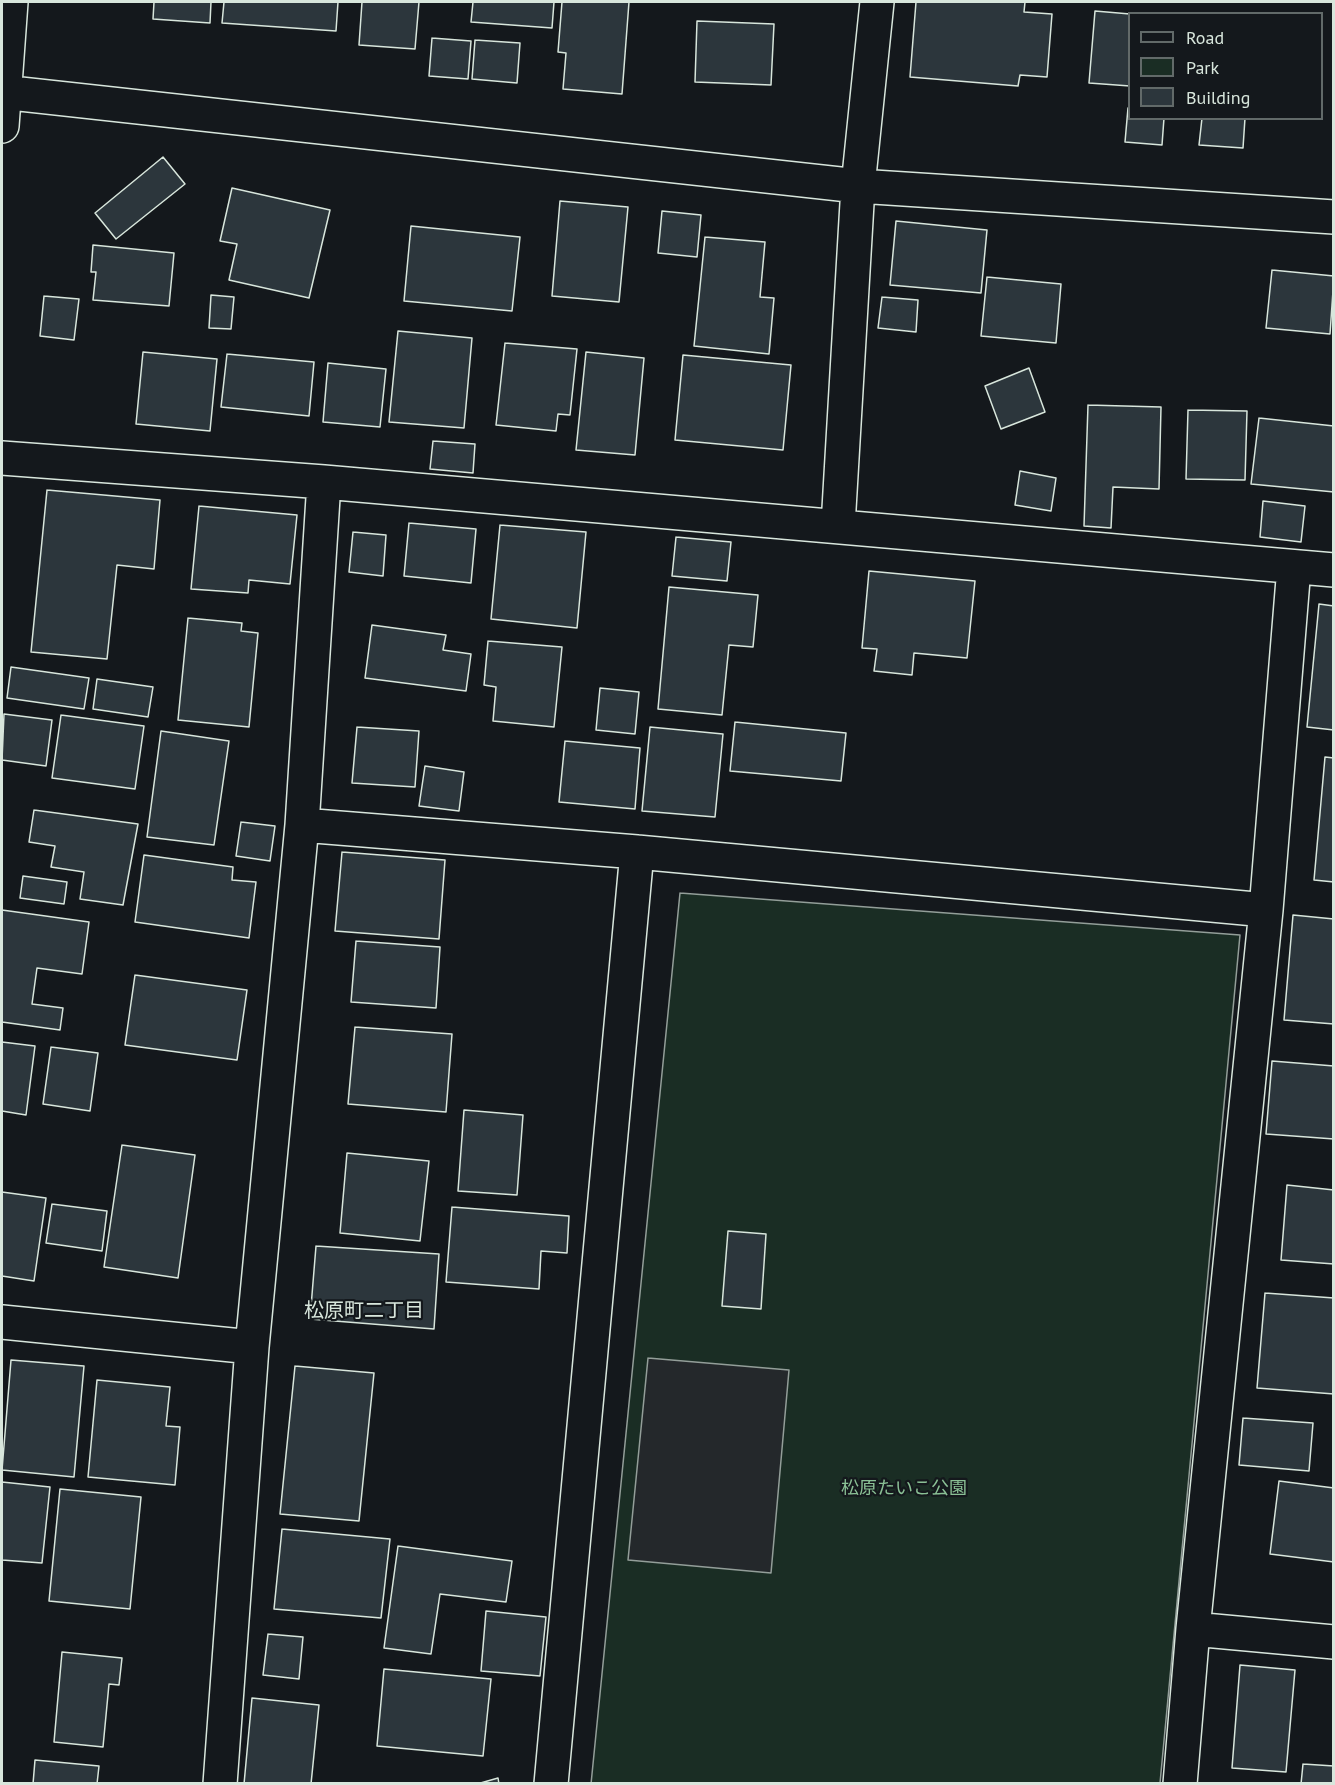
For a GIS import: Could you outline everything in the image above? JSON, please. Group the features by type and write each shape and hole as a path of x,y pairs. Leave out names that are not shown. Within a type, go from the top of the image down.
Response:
{"street":[{"path":"2,126 11,2"},
{"path":"838,526 858,186 877,2"},
{"path":"3,92 858,186 1334,217"},
{"path":"2,458 324,482 1334,570"},
{"path":"220,1784 252,1347 302,825 324,482"},
{"path":"1180,1784 1193,1629 1266,910 1294,567"},
{"path":"302,825 637,852 1266,910"},
{"path":"552,1784 637,852"},
{"path":"2,1322 252,1347"},
{"path":"1193,1629 1334,1642"}],"green space":[{"name":"松原たいこ公園","path":"680,893 1240,935 1160,1783 591,1784"}],"shaded area":[{"path":"648,1358 789,1370 771,1573 628,1560"}],"building":[{"path":"154,2 211,2 210,23 153,19"},
{"path":"224,2 338,2 336,31 222,23"},
{"path":"362,2 419,2 415,49 359,45"},
{"path":"473,2 554,2 552,28 471,22"},
{"path":"562,2 629,2 622,94 563,89 566,53 558,52"},
{"path":"916,2 1025,2 1024,12 1052,14 1047,77 1020,75 1018,86 910,77"},
{"path":"1095,11 1128,14 1128,86 1089,83"},
{"path":"697,21 774,24 771,85 695,82"},
{"path":"432,38 471,41 468,79 429,76"},
{"path":"475,40 520,43 517,83 472,79"},
{"path":"1128,108 1128,120 1164,120 1162,145 1125,142"},
{"path":"1202,120 1245,120 1243,148 1199,145"},
{"path":"163,157 185,184 116,239 95,213"},
{"path":"232,188 330,210 309,298 229,280 237,244 220,241"},
{"path":"560,201 628,207 619,302 552,296"},
{"path":"662,211 701,215 697,257 658,253"},
{"path":"896,221 987,230 981,293 890,285"},
{"path":"411,226 520,237 512,311 404,301"},
{"path":"705,237 765,242 760,297 774,298 769,354 694,346"},
{"path":"93,245 174,253 169,306 93,300 96,272 91,272"},
{"path":"1272,270 1334,276 1330,334 1266,328"},
{"path":"987,277 1061,284 1056,343 981,336"},
{"path":"211,295 234,297 231,329 209,328"},
{"path":"44,296 79,299 74,340 40,336"},
{"path":"882,297 918,300 916,332 878,328"},
{"path":"398,331 472,338 464,428 389,422"},
{"path":"505,343 577,349 570,415 558,414 556,431 496,425"},
{"path":"143,352 217,359 210,431 136,424"},
{"path":"586,352 644,358 635,455 576,450"},
{"path":"227,354 314,362 309,416 221,407"},
{"path":"683,355 791,365 783,450 675,440"},
{"path":"328,363 386,369 380,427 323,422"},
{"path":"1029,368 1045,412 1001,429 985,386"},
{"path":"1088,405 1161,407 1159,489 1113,487 1111,528 1084,526"},
{"path":"1188,410 1247,411 1245,480 1186,479"},
{"path":"1259,418 1334,426 1334,492 1251,484"},
{"path":"433,441 475,444 473,473 430,469"},
{"path":"1020,471 1056,478 1051,511 1015,505"},
{"path":"47,490 160,500 154,569 117,565 107,659 31,652"},
{"path":"1263,501 1305,506 1301,542 1260,537"},
{"path":"199,506 297,515 290,584 249,580 248,593 191,589"},
{"path":"409,523 476,529 471,583 404,576"},
{"path":"500,525 586,532 577,628 491,619"},
{"path":"353,532 386,535 383,576 349,572"},
{"path":"676,537 731,542 727,581 672,576"},
{"path":"869,571 975,581 967,658 914,653 912,675 874,671 877,649 862,648"},
{"path":"669,587 758,595 753,647 729,645 722,715 658,709"},
{"path":"1319,604 1334,606 1334,730 1307,727"},
{"path":"188,618 242,623 241,631 258,633 249,727 178,720"},
{"path":"372,625 446,635 443,650 471,654 466,691 365,678"},
{"path":"488,641 562,647 554,727 493,721 496,687 484,685"},
{"path":"11,667 89,678 84,709 7,698"},
{"path":"97,679 153,687 148,717 93,709"},
{"path":"600,688 639,692 635,734 596,730"},
{"path":"4,714 52,720 46,766 2,760"},
{"path":"61,715 144,726 135,789 52,778"},
{"path":"735,722 846,733 841,781 730,771"},
{"path":"357,727 419,731 415,787 352,783"},
{"path":"650,727 723,734 715,817 642,811"},
{"path":"161,731 229,741 214,845 147,837"},
{"path":"565,741 640,748 635,809 559,802"},
{"path":"1325,757 1334,758 1334,882 1314,880"},
{"path":"425,766 464,772 459,811 419,806"},
{"path":"34,810 138,824 123,905 80,899 84,872 51,867 55,846 29,842"},
{"path":"241,822 275,826 270,861 236,856"},
{"path":"342,852 445,860 439,939 335,931"},
{"path":"144,855 233,867 232,880 256,882 249,938 135,922"},
{"path":"23,876 67,882 64,904 20,898"},
{"path":"2,910 89,922 82,974 37,968 32,1004 63,1008 60,1030 2,1022"},
{"path":"1293,915 1334,919 1334,1024 1284,1020"},
{"path":"356,941 440,947 436,1008 351,1002"},
{"path":"135,975 247,990 237,1060 125,1045"},
{"path":"355,1027 452,1034 446,1112 348,1104"},
{"path":"2,1042 35,1046 26,1115 2,1111"},
{"path":"51,1047 98,1053 90,1111 43,1104"},
{"path":"1272,1061 1334,1066 1334,1139 1266,1134"},
{"path":"464,1110 523,1115 517,1195 458,1191"},
{"path":"122,1145 195,1155 178,1278 104,1267"},
{"path":"347,1153 429,1161 420,1241 340,1233"},
{"path":"1287,1185 1334,1190 1334,1264 1281,1260"},
{"path":"2,1192 46,1198 34,1281 2,1276"},
{"path":"52,1204 107,1211 102,1251 46,1243"},
{"path":"452,1207 569,1216 567,1253 541,1251 539,1289 446,1282"},
{"path":"728,1231 766,1234 761,1309 722,1306"},
{"path":"316,1246 439,1254 434,1329 310,1319"},
{"path":"1265,1293 1334,1298 1334,1394 1257,1388"},
{"path":"11,1360 84,1366 74,1477 2,1470"},
{"path":"295,1366 374,1373 359,1521 280,1514"},
{"path":"97,1380 170,1387 166,1426 180,1427 175,1485 88,1477"},
{"path":"1243,1418 1313,1423 1309,1471 1239,1465"},
{"path":"1279,1481 1334,1488 1334,1562 1270,1554"},
{"path":"2,1482 50,1487 42,1563 2,1560"},
{"path":"60,1489 141,1497 130,1609 49,1601"},
{"path":"282,1529 390,1539 381,1618 274,1609"},
{"path":"398,1546 512,1561 506,1602 440,1594 431,1654 384,1648"},
{"path":"486,1611 546,1617 540,1676 481,1671"},
{"path":"268,1634 303,1637 299,1679 263,1675"},
{"path":"62,1652 122,1658 119,1685 109,1684 103,1747 54,1742"},
{"path":"1240,1665 1295,1670 1286,1772 1232,1768"},
{"path":"384,1669 491,1679 483,1756 377,1746"},
{"path":"252,1698 319,1705 311,1784 244,1784"},
{"path":"35,1760 99,1766 97,1784 33,1784"},
{"path":"1303,1764 1334,1766 1334,1784 1301,1784"},
{"path":"498,1778 499,1784 477,1784"}],"district":[{"name":"松原町二丁目","path":"364,1311"}]}
